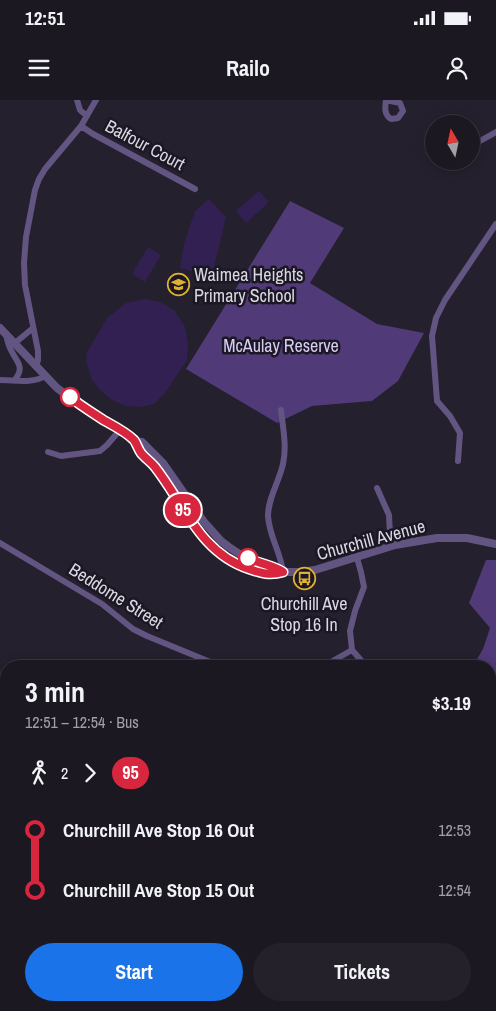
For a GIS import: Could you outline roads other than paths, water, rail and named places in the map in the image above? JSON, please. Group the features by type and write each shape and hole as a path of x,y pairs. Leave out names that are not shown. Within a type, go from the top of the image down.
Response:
{"street":[{"path":"77,100 80,110 87,116"},
{"path":"36,366 38,351 25,285 24,263 26,237 35,190 45,169 81,126 96,100"},
{"name":"Balfour Court","path":"81,126 196,189"},
{"path":"480,141 496,132"},
{"path":"458,461 460,433 450,416 437,401 432,336 436,318 445,300 496,224"},
{"path":"15,343 33,328"},
{"path":"3,331 10,349 20,365 19,375 15,380"},
{"name":"Churchill Avenue","path":"3,331 62,392 134,441 140,452 155,468 205,540 232,562 245,568 262,574 275,575 283,572 315,570 409,542 437,538 467,538 496,544"},
{"path":"0,380 32,381 45,376"},
{"path":"281,410 286,445 283,466 272,497 268,518 283,572"},
{"path":"48,452 61,456 100,451 107,446 120,430"},
{"name":"Churchill Avenue","path":"134,441 142,442 164,463 204,522 221,541 241,555 283,572"},
{"path":"377,488 389,515 390,535 395,546"},
{"name":"Beddome Street","path":"0,544 102,604 133,629 205,660"},
{"path":"357,558 364,587 350,631 352,650 361,660"},
{"path":"334,660 352,650"}],"place":[{"name":"Waimea Heights Primary School","path":"178,285"},
{"name":"Churchill Ave Stop 16 In","path":"304,579"}],"park label":[{"name":"McAulay Reserve","path":"281,346"}]}
